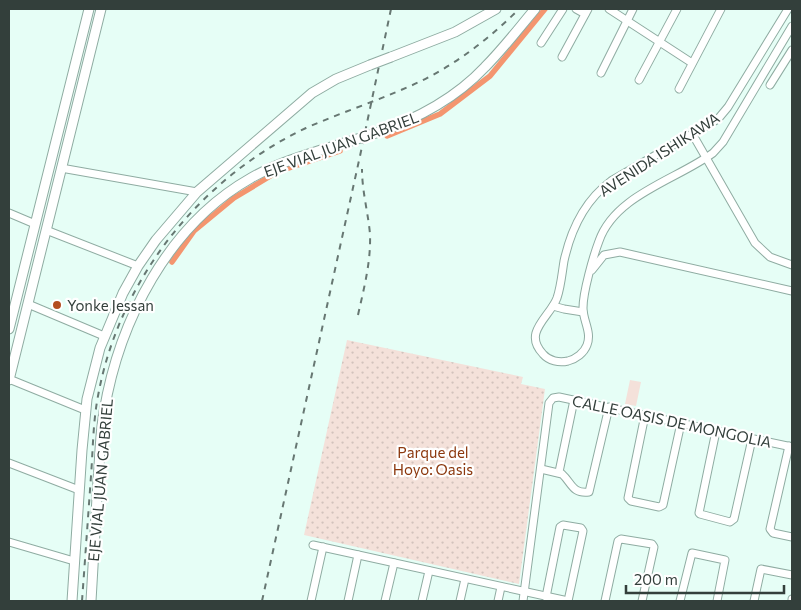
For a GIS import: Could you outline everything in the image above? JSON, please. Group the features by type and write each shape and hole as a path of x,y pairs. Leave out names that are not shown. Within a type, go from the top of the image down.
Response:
{"main road":[{"path":"9,329 13,297 35,224 89,9"},
{"path":"9,380 101,9"},
{"name":"EJE VIAL JUAN GABRIEL","path":"72,601 85,410 94,366 116,307 138,266 164,229 197,192 312,93 336,79 370,64 455,32 496,9"},
{"name":"EJE VIAL JUAN GABRIEL","path":"90,601 103,414 112,374 122,343 147,289 183,234 228,193 251,178 272,168 415,118 456,93 485,67 535,9"},
{"path":"64,109 75,111"}],"street":[{"path":"541,44 563,9"},
{"path":"562,57 586,11 576,9"},
{"path":"609,9 692,64"},
{"path":"601,73 633,9"},
{"path":"639,80 677,9"},
{"path":"679,89 721,9"},
{"name":"AVENIDA ISHIKAWA","path":"788,9 724,113 694,135 611,181 586,205 570,237 557,298 539,324 536,334 539,349 546,357 554,361 568,361 576,358 585,349 589,334 583,306 590,272 601,236 612,218 620,209 633,200 707,158 723,142 792,26"},
{"path":"770,85 792,50"},
{"path":"694,135 755,243 770,257 792,265"},
{"path":"61,168 197,192"},
{"path":"9,213 35,224"},
{"path":"46,230 138,266"},
{"path":"590,272 604,255 620,252 792,291"},
{"path":"28,304 104,336"},
{"path":"553,306 583,312"},
{"path":"9,380 85,410"},
{"name":"CALLE OASIS DE MONGOLIA","path":"541,469 550,403 553,398 559,396 790,447"},
{"path":"559,472 574,400"},
{"path":"523,601 541,469 559,472 573,489 586,493 590,491 609,408"},
{"path":"645,415 628,499 631,501 661,507 663,505 681,423"},
{"path":"716,431 699,513 730,522 734,519 752,439"},
{"path":"790,447 770,529 773,533 792,537"},
{"path":"9,463 79,490"},
{"path":"314,545 568,601 583,531 581,528 563,525 560,527 546,596"},
{"path":"604,601 618,541 621,538 654,545 642,601"},
{"path":"9,542 74,561"},
{"path":"311,601 323,547"},
{"path":"680,601 692,553 725,560 717,601"},
{"path":"348,601 358,555"},
{"path":"385,601 394,563"},
{"path":"754,601 761,570 792,575"},
{"path":"422,601 429,571"},
{"path":"460,601 465,579"},
{"path":"498,601 501,587"}],"green space":[{"name":"Parque del Hoyo: Oasis","path":"347,340 523,377 521,384 545,389 519,584 304,535"},
{"path":"630,380 641,382 636,406 625,404"}],"waterway":[{"path":"387,136 440,114 490,76 545,9"},
{"path":"172,262 194,231 234,198 277,172 340,151"}],"railway":[{"path":"262,601 391,9"},
{"path":"82,601 94,426 98,396 109,353 124,312 145,273 170,237 199,204 232,175 267,149 306,128 424,80 439,72 481,43 519,9"},
{"path":"358,315 367,275 370,244 362,169"}],"place":[{"name":"Yonke Jessan","path":"57,305"}]}
